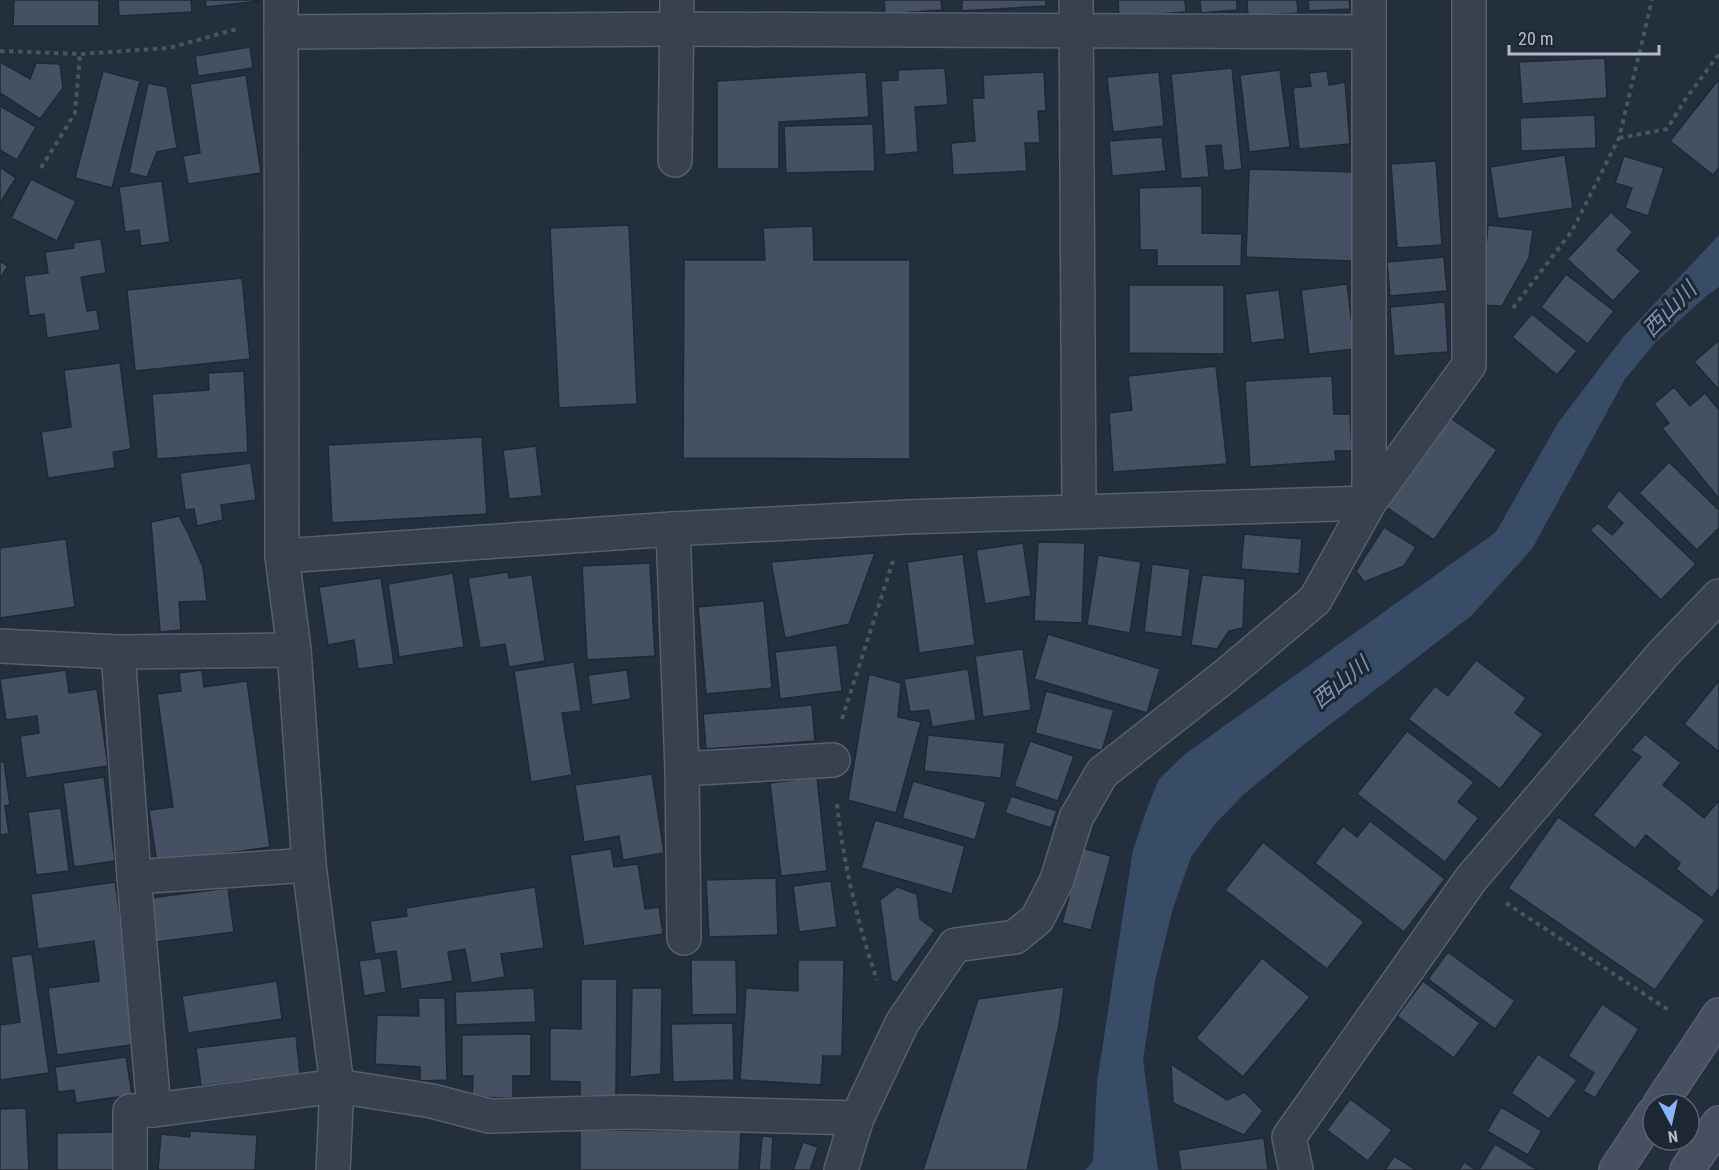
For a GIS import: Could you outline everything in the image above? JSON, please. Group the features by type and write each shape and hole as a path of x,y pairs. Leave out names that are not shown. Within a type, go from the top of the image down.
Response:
{"main road":[{"path":"1668,1092 1713,1025"},
{"path":"1687,1170 1719,1123"},
{"path":"1616,1170 1641,1132"}],"street":[{"path":"1369,0 1369,503"},
{"path":"841,1170 857,1118 902,1023 955,945 1015,937 1037,918 1058,880 1076,818 1102,773 1225,676 1315,600 1369,503 1469,365 1469,0"},
{"path":"675,160 677,15"},
{"path":"333,1170 337,1086 309,865 294,650 282,556 281,16 1075,16 1369,32"},
{"path":"1075,16 1078,511"},
{"path":"282,556 673,529 906,517 1369,503"},
{"path":"673,529 682,769 684,938"},
{"path":"1296,1170 1289,1137 1471,879 1663,654 1719,597"},
{"path":"0,646 118,652 294,650"},
{"path":"118,652 154,1110"},
{"path":"682,769 833,760"},
{"path":"134,877 309,865"},
{"path":"130,1170 130,1112 337,1086 432,1101 489,1116 631,1112 857,1118"}],"path":[{"path":"1510,311 1572,231 1619,138 1652,0"},
{"path":"0,51 80,54 169,48 281,16"},
{"path":"41,168 75,113 80,54"},
{"path":"1619,138 1667,129 1684,100 1719,54"},
{"path":"1471,879 1713,1025"}],"water":[{"name":"西山川","path":"1719,235 1719,287 1655,343 1625,379 1532,549 1471,616 1302,746 1243,795 1216,823 1191,857 1173,908 1155,981 1143,1060 1158,1170 1085,1170 1093,1161 1097,1082 1133,850 1159,779 1185,754 1496,532 1558,423 1624,336"}],"building":[{"path":"14,0 99,0 99,26 13,26"},
{"path":"118,0 191,0 192,12 119,16"},
{"path":"205,0 260,0 260,1 206,7"},
{"path":"884,0 941,0 942,10 885,14"},
{"path":"962,0 1046,0 1046,6 962,11"},
{"path":"1118,0 1185,0 1186,12 1119,17"},
{"path":"1200,0 1237,0 1237,10 1201,13"},
{"path":"1247,0 1297,0 1298,13 1248,16"},
{"path":"1308,0 1349,0 1350,9 1309,11"},
{"path":"250,47 253,68 198,76 195,56"},
{"path":"1605,58 1607,98 1522,104 1519,62"},
{"path":"0,62 30,79 36,63 60,64 63,88 40,119 0,93"},
{"path":"945,68 948,105 915,107 918,152 885,155 881,81 898,80 898,70"},
{"path":"1232,68 1242,169 1224,171 1221,145 1206,146 1209,177 1181,179 1171,74"},
{"path":"1280,70 1290,147 1249,152 1240,75"},
{"path":"103,71 140,81 112,188 75,178"},
{"path":"1327,71 1329,85 1345,82 1350,144 1299,149 1293,88 1311,86 1309,73"},
{"path":"866,72 869,117 779,122 779,169 717,169 717,81"},
{"path":"1044,72 1046,111 1038,111 1040,143 1025,143 1027,171 953,175 951,143 975,141 972,98 984,98 983,75"},
{"path":"1159,72 1164,126 1113,132 1107,77"},
{"path":"246,75 261,173 188,184 183,156 200,153 190,84"},
{"path":"1719,79 1719,168 1713,175 1670,141"},
{"path":"148,83 167,87 177,148 157,152 147,177 129,173"},
{"path":"0,106 36,127 17,160 0,150"},
{"path":"1595,115 1596,148 1521,151 1520,118"},
{"path":"873,124 875,171 786,173 784,126"},
{"path":"1162,137 1166,171 1112,176 1109,141"},
{"path":"1565,155 1573,208 1498,219 1490,167"},
{"path":"1624,156 1664,168 1648,216 1625,208 1632,188 1615,183"},
{"path":"1436,161 1442,245 1397,248 1391,164"},
{"path":"0,167 16,178 0,203"},
{"path":"1249,169 1354,172 1352,261 1246,257"},
{"path":"31,179 76,201 57,241 11,218"},
{"path":"162,181 170,242 141,246 139,230 125,232 119,187"},
{"path":"1202,186 1202,233 1242,234 1241,266 1157,266 1157,250 1140,250 1139,188"},
{"path":"1611,212 1633,232 1617,250 1641,271 1613,301 1567,259"},
{"path":"629,225 637,404 559,408 550,228"},
{"path":"1488,225 1533,230 1529,258 1502,306 1481,305"},
{"path":"813,226 814,260 910,260 910,459 683,458 684,260 765,260 763,228"},
{"path":"101,239 106,273 81,277 87,311 97,310 100,330 47,338 44,314 29,316 24,276 48,273 45,252 74,248 73,243"},
{"path":"1444,257 1447,291 1390,296 1387,262"},
{"path":"0,261 8,266 0,279"},
{"path":"1566,274 1614,311 1588,344 1541,307"},
{"path":"242,278 250,359 135,371 127,290"},
{"path":"1347,284 1355,349 1309,354 1301,290"},
{"path":"1129,285 1224,285 1224,354 1129,353"},
{"path":"1279,290 1285,339 1251,343 1245,294"},
{"path":"1445,302 1448,352 1394,356 1390,307"},
{"path":"1532,314 1577,351 1557,375 1512,337"},
{"path":"1719,340 1719,390 1694,362"},
{"path":"120,363 131,449 113,452 115,468 48,478 41,432 71,427 64,370"},
{"path":"1216,366 1227,464 1113,472 1109,413 1132,410 1128,376"},
{"path":"244,371 248,452 157,459 152,394 209,390 208,373"},
{"path":"1332,376 1334,414 1350,414 1352,451 1335,451 1336,461 1250,467 1245,381"},
{"path":"1674,387 1690,406 1705,393 1719,410 1719,499 1662,428 1669,423 1654,404"},
{"path":"1449,417 1497,450 1434,540 1386,507"},
{"path":"482,437 487,514 332,523 328,445"},
{"path":"536,446 542,496 509,499 503,450"},
{"path":"1669,462 1719,510 1719,528 1697,550 1639,493"},
{"path":"251,463 256,500 221,505 223,520 197,526 194,509 185,510 180,473"},
{"path":"1619,490 1696,564 1661,600 1590,530 1598,523 1612,535 1623,523 1606,507"},
{"path":"179,516 203,567 207,601 179,602 181,630 160,632 151,522"},
{"path":"1384,527 1416,547 1404,566 1364,582 1356,571"},
{"path":"1244,534 1302,539 1299,574 1241,569"},
{"path":"66,539 75,607 0,618 0,548"},
{"path":"1038,542 1085,543 1082,623 1034,621"},
{"path":"1023,543 1031,596 985,604 976,550"},
{"path":"875,553 849,624 785,638 771,562"},
{"path":"963,554 975,645 919,653 907,562"},
{"path":"1098,555 1141,562 1130,633 1087,625"},
{"path":"650,563 655,656 587,660 582,566"},
{"path":"1152,564 1190,569 1182,637 1144,632"},
{"path":"508,572 509,578 532,575 545,661 509,667 505,644 480,648 468,578"},
{"path":"453,573 464,647 399,657 388,584"},
{"path":"1202,575 1245,579 1243,628 1229,631 1217,649 1191,645"},
{"path":"381,578 394,664 358,669 354,640 328,645 319,587"},
{"path":"764,601 772,688 706,694 698,607"},
{"path":"1048,634 1160,669 1147,713 1034,679"},
{"path":"837,645 842,691 780,699 775,652"},
{"path":"1023,649 1031,710 983,717 975,656"},
{"path":"1476,660 1526,698 1515,713 1543,734 1500,789 1408,719 1435,686 1448,696"},
{"path":"574,662 581,711 562,713 572,775 531,782 514,671"},
{"path":"968,669 976,720 932,727 929,710 910,712 904,679"},
{"path":"66,670 69,693 97,689 108,766 26,778 20,736 39,733 37,716 6,720 0,679"},
{"path":"202,670 204,687 247,681 270,847 157,863 149,810 173,807 157,694 181,691 179,673"},
{"path":"627,670 631,699 592,705 588,675"},
{"path":"869,674 901,683 898,717 921,722 896,813 848,800"},
{"path":"1719,680 1719,752 1684,724"},
{"path":"1046,691 1114,710 1102,751 1035,733"},
{"path":"812,705 815,741 706,749 703,714"},
{"path":"1407,731 1474,782 1458,802 1479,818 1445,862 1357,794"},
{"path":"1645,734 1681,763 1663,785 1704,818 1719,800 1719,888 1712,898 1676,869 1680,863 1646,835 1635,849 1593,815 1641,757 1631,750"},
{"path":"928,735 1005,743 1001,778 924,771"},
{"path":"1030,741 1074,756 1058,801 1014,786"},
{"path":"0,762 4,762 10,805 5,806 9,834 0,835"},
{"path":"652,774 664,853 623,860 619,836 584,842 575,785"},
{"path":"104,777 115,861 74,867 63,783"},
{"path":"817,777 827,871 781,876 770,783"},
{"path":"913,781 986,802 975,840 902,818"},
{"path":"1011,796 1057,811 1051,828 1005,813"},
{"path":"61,808 69,871 36,875 28,812"},
{"path":"1558,817 1705,920 1655,990 1508,888"},
{"path":"875,820 965,846 952,894 861,868"},
{"path":"1370,821 1445,879 1404,932 1315,863 1343,826 1357,837"},
{"path":"1263,842 1364,922 1327,969 1225,890"},
{"path":"1082,848 1111,856 1091,930 1062,923"},
{"path":"611,849 614,867 638,864 645,909 659,907 663,934 584,946 570,855"},
{"path":"776,878 778,935 709,937 706,880"},
{"path":"831,881 837,927 799,932 793,886"},
{"path":"115,882 138,1044 57,1055 48,988 99,981 94,941 38,949 31,894"},
{"path":"535,887 544,948 501,954 505,977 471,983 465,949 448,952 453,981 401,989 396,951 375,954 370,921 407,916 406,908"},
{"path":"897,887 917,894 920,919 935,930 897,983 891,980 880,900"},
{"path":"228,888 234,932 156,942 150,898"},
{"path":"1448,952 1515,1001 1495,1029 1428,979"},
{"path":"32,954 49,1073 0,1080 0,1025 20,1022 11,957"},
{"path":"381,958 386,992 364,996 359,961"},
{"path":"1262,958 1310,997 1243,1077 1196,1038"},
{"path":"691,960 736,960 737,1014 692,1015"},
{"path":"798,960 844,960 842,1056 823,1056 821,1085 740,1080 746,988 798,991"},
{"path":"581,979 617,979 616,1096 580,1096 580,1082 550,1081 550,1028 581,1029"},
{"path":"277,981 282,1019 188,1033 182,996"},
{"path":"1423,981 1480,1023 1454,1058 1397,1016"},
{"path":"1064,987 1059,1025 1027,1170 923,1170 978,999"},
{"path":"534,988 536,1022 456,1025 455,992"},
{"path":"632,988 662,988 661,1074 630,1077"},
{"path":"418,998 445,998 447,1080 420,1081 420,1067 375,1064 377,1015 419,1016"},
{"path":"1602,1004 1639,1029 1595,1098 1583,1091 1594,1073 1568,1056"},
{"path":"733,1023 734,1080 673,1082 671,1024"},
{"path":"531,1034 531,1076 513,1076 513,1098 472,1097 473,1076 462,1076 462,1035"},
{"path":"296,1036 300,1074 201,1086 196,1048"},
{"path":"1538,1054 1577,1080 1549,1119 1511,1093"},
{"path":"126,1057 132,1095 76,1103 74,1090 58,1092 55,1067"},
{"path":"1171,1064 1227,1100 1245,1092 1263,1111 1244,1135 1173,1103"},
{"path":"1350,1099 1392,1130 1368,1161 1327,1130"},
{"path":"1501,1107 1542,1131 1528,1155 1487,1131"},
{"path":"26,1108 29,1170 0,1170 0,1109"},
{"path":"580,1130 741,1131 739,1170 580,1170"},
{"path":"190,1131 257,1135 255,1170 158,1170 161,1134 190,1137"},
{"path":"118,1132 118,1170 57,1170 57,1133"},
{"path":"762,1136 773,1137 771,1170 759,1170"},
{"path":"1264,1138 1268,1170 1181,1170 1178,1150"},
{"path":"803,1142 818,1147 810,1170 793,1170"},
{"path":"1495,1144 1538,1170 1479,1170"},
{"path":"1394,1156 1416,1170 1385,1170"},
{"path":"1464,1162 1476,1170 1459,1170"}]}
